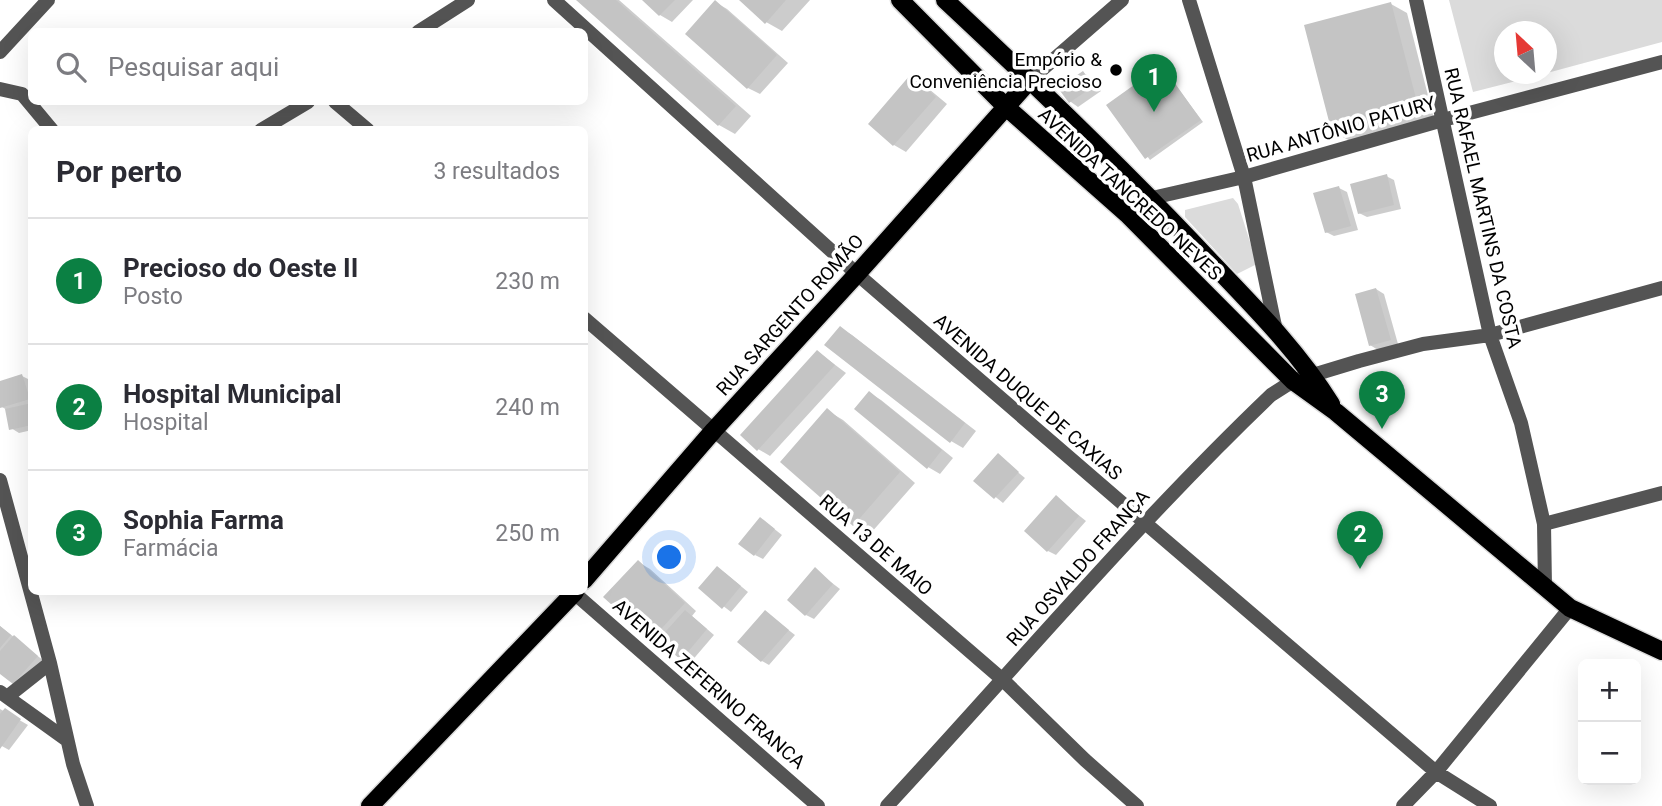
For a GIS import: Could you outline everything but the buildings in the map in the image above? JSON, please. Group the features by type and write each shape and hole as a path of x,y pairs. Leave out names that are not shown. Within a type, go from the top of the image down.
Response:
{"main road":[{"name":"AVENIDA TANCREDO NEVES","path":"900,0 1005,106 1127,215 1293,381 1336,412 1570,608 1662,651"},
{"name":"AVENIDA TANCREDO NEVES","path":"945,0 1152,198 1313,374 1336,412"},
{"name":"RUA SARGENTO ROMÃO","path":"588,575 714,430 1030,80"},
{"path":"370,806 571,595"}],"street":[{"path":"0,51 48,0"},
{"path":"424,28 468,0"},
{"name":"AVENIDA DUQUE DE CAXIAS","path":"554,0 585,28"},
{"path":"1030,80 1122,0"},
{"path":"1189,0 1244,177 1276,331"},
{"name":"RUA RAFAEL MARTINS DA COSTA","path":"1416,0 1490,335 1521,423 1544,524 1545,587"},
{"name":"AVENIDA DUQUE DE CAXIAS","path":"588,31 857,274 1144,522 1436,772 1490,806"},
{"name":"RUA ANTÔNIO PATURY","path":"1152,198 1244,177 1443,120 1662,62"},
{"path":"0,89 22,94 28,101"},
{"path":"31,105 49,126"},
{"path":"268,126 303,105"},
{"path":"339,105 363,126"},
{"path":"1127,215 1152,198"},
{"name":"RUA OSVALDO FRANÇA","path":"887,806 1207,456 1262,404 1293,381 1423,344 1490,335 1662,288"},
{"name":"RUA 13 DE MAIO","path":"588,321 1003,680 1085,760 1137,806"},
{"path":"0,480 28,582"},
{"path":"1544,524 1662,493"},
{"path":"31,595 67,740 87,806"},
{"name":"AVENIDA ZEFERINO FRANCA","path":"577,595 818,806"},
{"path":"1403,806 1436,772 1570,608"},
{"path":"50,663 3,694 67,740"}],"shaded area":[{"path":"1449,0 1662,0 1662,42 1557,70 1557,21 1494,21 1494,84 1505,84 1473,92"},
{"path":"1233,198 1238,204 1257,264 1237,274 1185,217 1185,210"}],"place":[{"name":"Empório & Conveniência Precioso","path":"1116,70"},
{"name":"Precioso do Oeste II","path":"1154,112"},
{"name":"Sophia Farma","path":"1382,429"},
{"name":"Hospital Municipal","path":"1360,569"}]}
